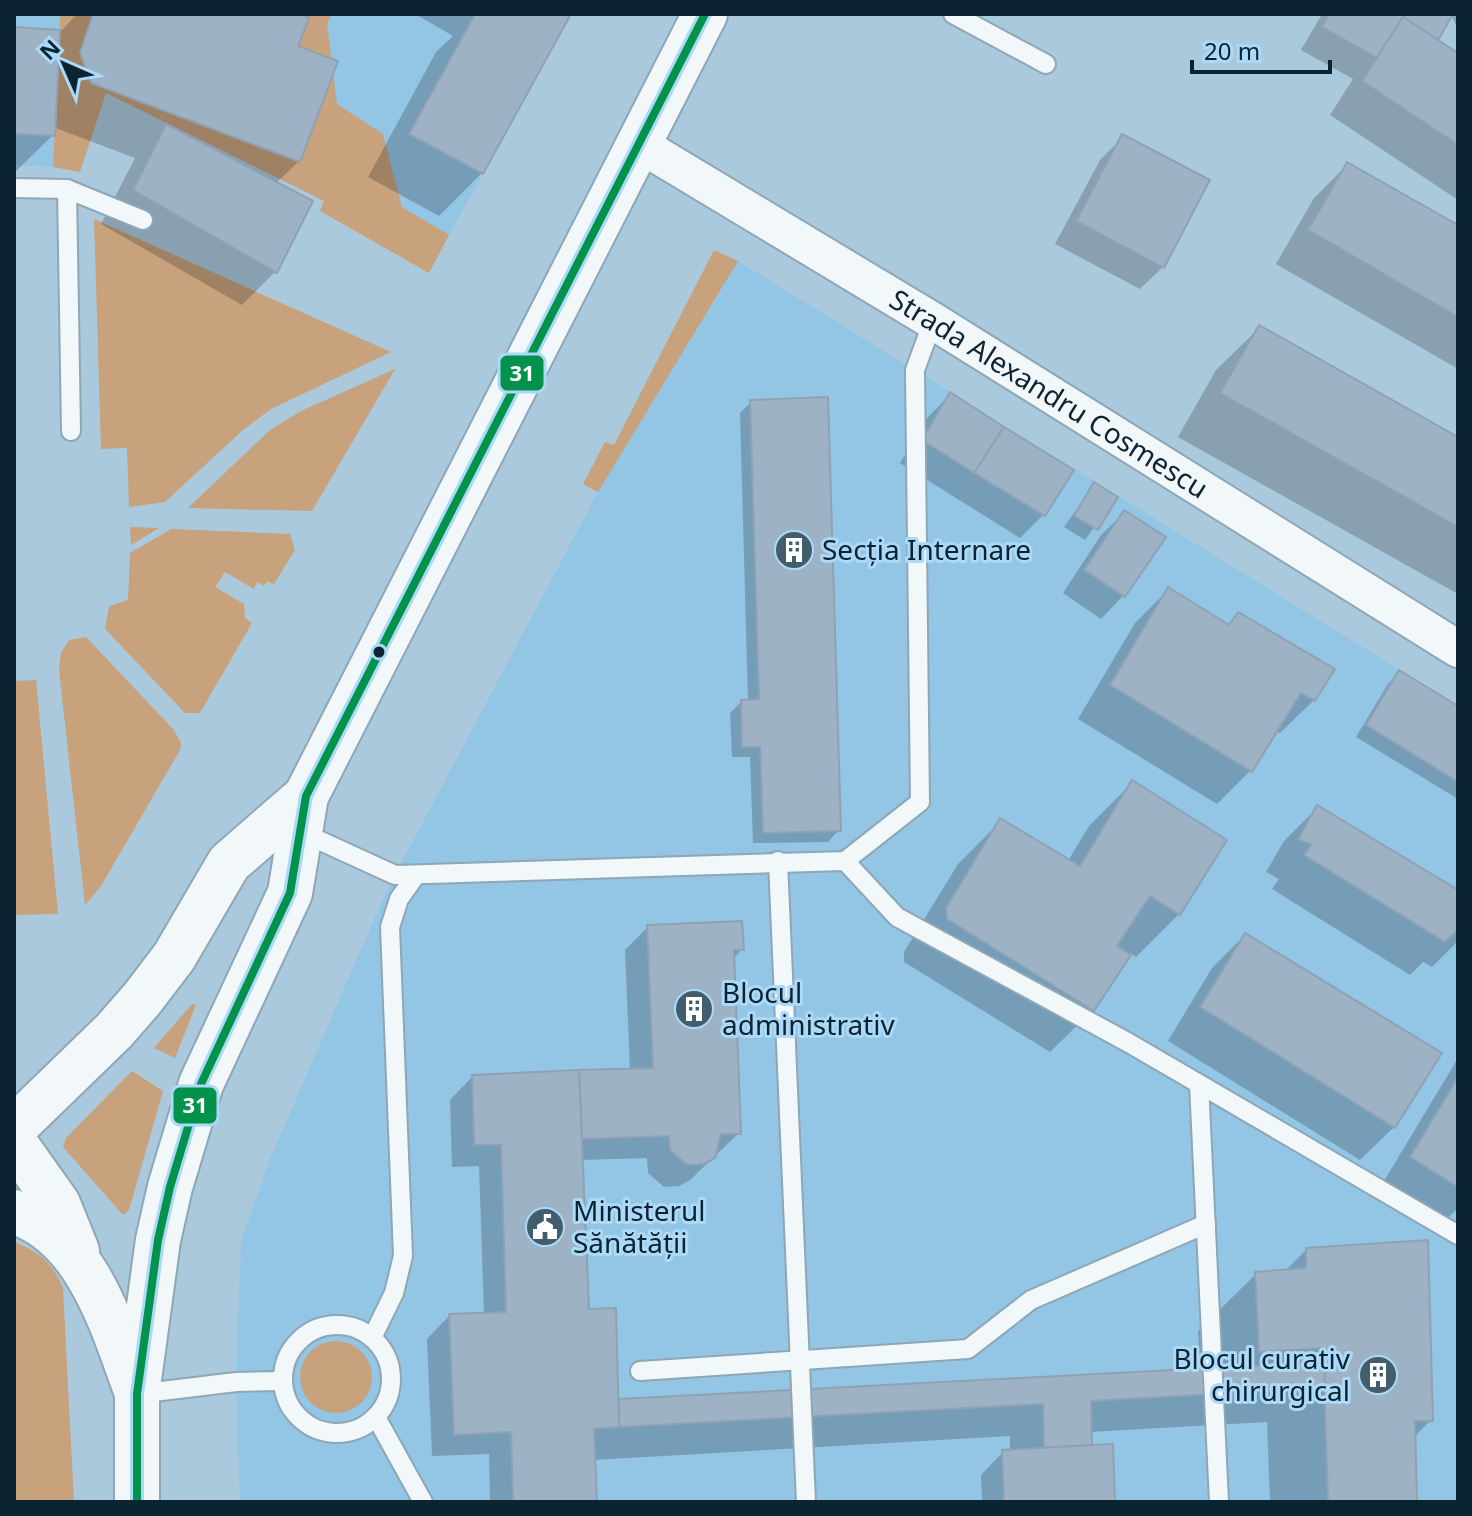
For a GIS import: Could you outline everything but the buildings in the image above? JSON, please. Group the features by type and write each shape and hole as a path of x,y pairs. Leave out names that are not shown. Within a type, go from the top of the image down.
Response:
{"main road":[{"path":"137,1502 137,1394 158,1240 186,1128 224,1031 290,893 304,814 705,14"},
{"path":"14,1128 105,1040 142,999 174,957 229,863 304,814"},
{"path":"14,1142 58,1204 84,1268 102,1302 137,1394"},
{"path":"14,1212 44,1226 84,1268"}],"street":[{"name":"Strada Alexandru Cosmescu","path":"639,144 933,321 1458,649"}],"lane":[{"path":"953,14 1046,64"},
{"path":"14,188 67,189 143,220"},
{"path":"67,189 71,431"},
{"path":"304,814 395,875 845,861 920,802 915,370 933,321"},
{"path":"778,861 806,1502"},
{"path":"845,861 897,917 1199,1084 1458,1235"},
{"path":"372,1338 394,1293 403,1256 390,927 399,899 416,875"},
{"path":"1199,1084 1219,1502"},
{"path":"640,1371 968,1349 1031,1300 1206,1224"},
{"path":"339,1326 357,1329 372,1338 383,1351 390,1367 386,1403 376,1417 361,1428 344,1433 326,1432 309,1426 295,1414 286,1398 283,1381 286,1363 306,1335 322,1328 339,1326"},
{"path":"137,1394 236,1382 283,1381"},
{"path":"376,1417 423,1502"}],"shaded area":[{"path":"14,14 60,14 53,167 14,165"},
{"path":"60,14 332,14 327,23 337,104 383,134 402,207 449,235 429,273 320,211 324,201 106,93 80,172 53,167"},
{"path":"332,14 571,14 449,235 402,207 383,134 336,104 327,23"},
{"path":"94,219 391,352 271,409 243,430 165,502 129,507 127,448 101,449"},
{"path":"714,250 738,261 598,492 583,484 605,442 614,445"},
{"path":"738,261 1458,706 1458,1502 240,1502 236,1382 241,1242 270,1159 386,892 598,492"},
{"path":"395,369 312,511 188,508 270,430 301,411"},
{"path":"130,527 159,528 131,545"},
{"path":"171,529 290,534 295,550 274,584 267,581 264,586 257,582 254,589 225,572 215,587 244,604 245,618 252,623 200,713 185,713 105,629 109,606 128,600 130,553"},
{"path":"86,637 174,730 181,743 180,750 101,886 85,905 59,670 61,653 69,640"},
{"path":"36,680 58,914 14,915 14,681"},
{"path":"192,1004 196,1005 175,1058 154,1048"},
{"path":"132,1071 163,1091 129,1210 123,1215 63,1147 66,1138"},
{"path":"14,1242 44,1259 63,1288 74,1502 14,1502"},
{"path":"336,1341 356,1347 366,1357 372,1377 366,1397 356,1407 336,1413 316,1407 306,1397 300,1377 306,1357 316,1347"}],"transit line":[{"name":"31","path":"137,1502 137,1394 158,1240 170,1187 201,1084 290,893 306,796 705,14"}],"place":[{"name":"Secția Internare","path":"794,550"},
{"name":"Blocul administrativ","path":"694,1009"},
{"name":"Ministerul Sănătății","path":"545,1227"},
{"name":"Blocul curativ chirurgical","path":"1378,1375"}]}
